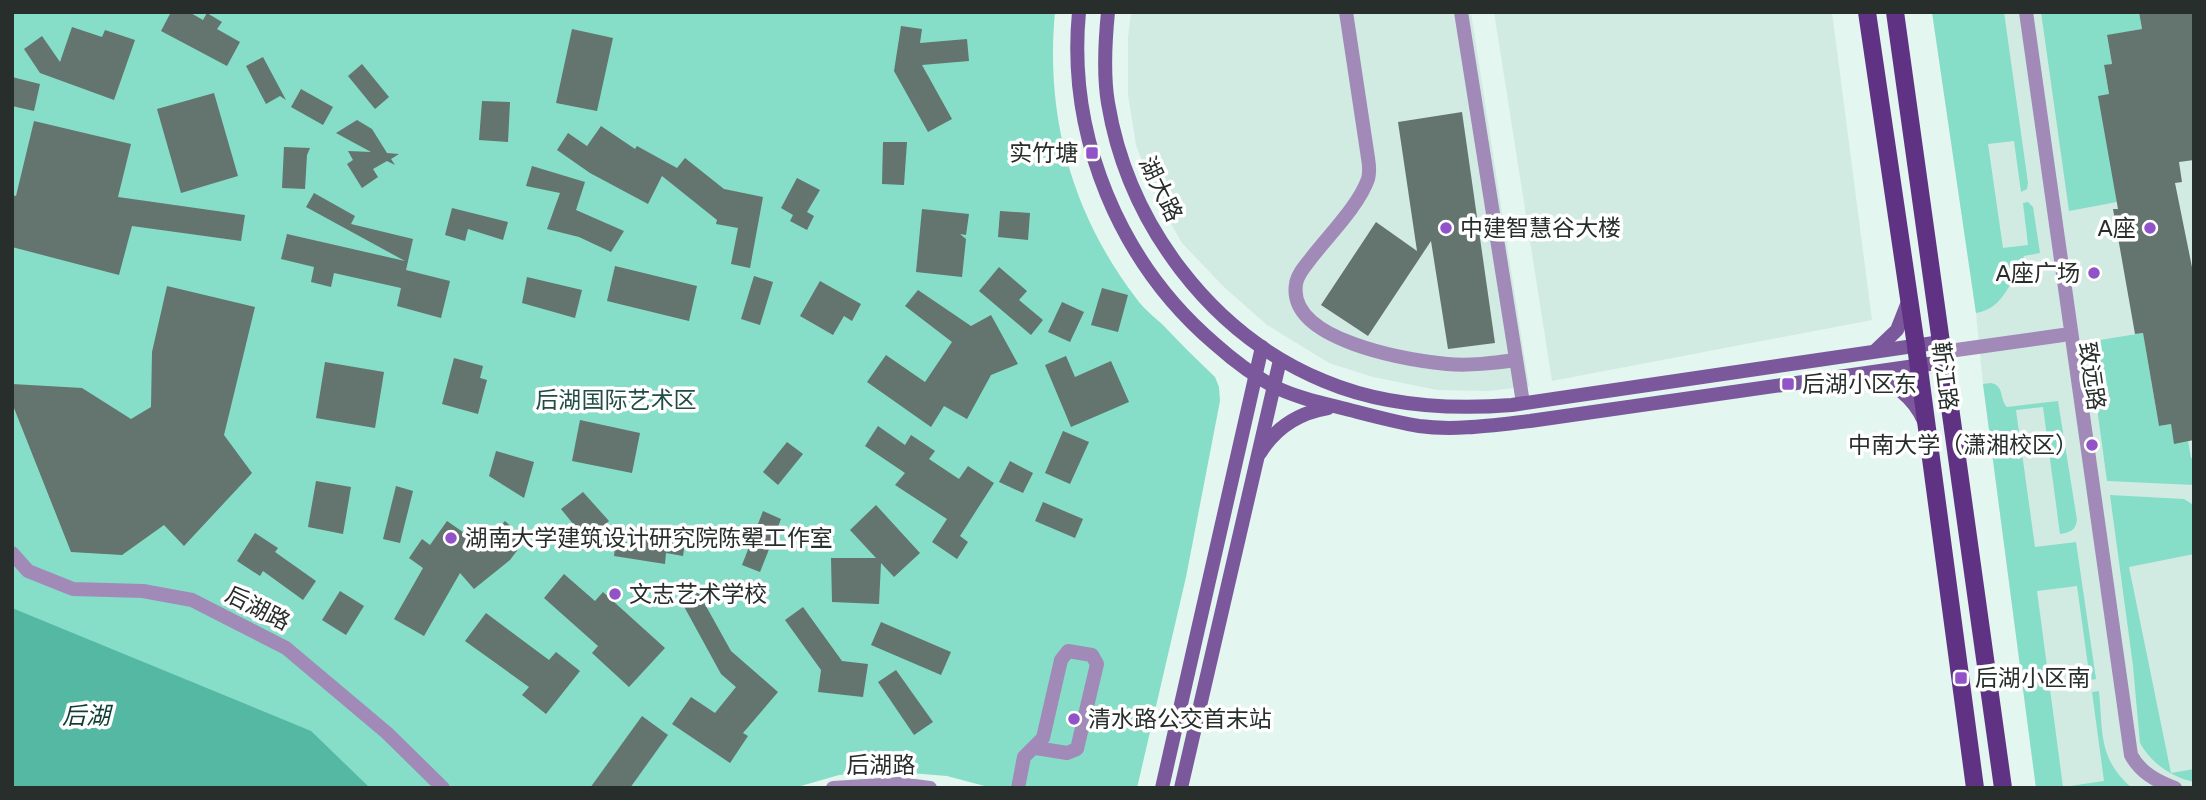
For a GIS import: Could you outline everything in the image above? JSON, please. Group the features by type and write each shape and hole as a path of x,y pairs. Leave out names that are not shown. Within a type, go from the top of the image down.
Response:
{"main road":[{"name":"湖大路","path":"1108,12 1105,44 1107,101 1122,165 1150,225 1185,276 1237,329 1280,360 1325,382 1396,401 1469,408 1523,404 1916,346 1942,352"},
{"name":"靳江路","path":"1867,12 1909,293 1975,788"},
{"path":"1895,12 2003,788"},
{"path":"1079,13 1082,102 1088,139 1099,176 1134,251 1156,284 1182,313 1231,357 1273,386 1311,401 1421,426 1475,427 1918,366 1942,352"},
{"path":"1870,353 1882,347 1897,330 1907,309 1909,293"},
{"path":"1162,788 1262,347"},
{"path":"1231,357 1244,373 1247,385 1247,414"},
{"path":"1181,788 1280,360"},
{"path":"1850,376 1881,379 1895,386 1918,410 1926,426"},
{"path":"1252,474 1267,442 1291,420 1316,410 1337,407"}],"street":[{"path":"1346,12 1369,176 1358,198 1303,269 1296,283 1298,302 1310,321 1333,335 1404,358 1461,365 1516,360"},
{"path":"1461,12 1523,404"},
{"name":"致远路","path":"2017,12 2120,745 2124,762 2152,788"},
{"path":"2026,12 2131,755 2137,766 2175,788"},
{"path":"1942,352 2063,335"},
{"name":"后湖路","path":"12,554 28,571 73,589 143,591 192,600 286,648 387,733 443,788"},
{"path":"1018,788 1024,757 1032,749 1043,738 1061,660 1073,650 1092,655 1097,664 1077,749 1068,753 1032,749"},
{"name":"后湖路","path":"833,788 898,784 930,788"}],"shaded area":[{"path":"1131,12 1471,12 1529,386 1489,391 1437,390 1373,377 1329,363 1267,325 1223,286 1182,243 1154,194 1136,145 1128,95"},
{"path":"1494,12 1832,12 1872,320 1552,381"},
{"name":"中南大学（潇湘校区）","path":"1932,12 2194,12 2194,788 2036,788 1976,313"}],"green space":[{"name":"后湖国际艺术区","path":"12,12 1055,12 1054,89 1059,126 1068,163 1095,233 1136,298 1215,377 1219,387 1220,401 1186,577 1137,788 992,788 947,776 886,771 839,775 794,788 12,788"},
{"path":"1932,12 2004,12 2028,183 2027,189 2021,192 2014,141 1988,144 2003,248 2028,245 2023,203 2028,202 2033,207 2040,253 2024,256 2006,292 1994,306 1976,313"},
{"path":"2041,12 2139,12 2142,29 2107,36 2112,64 2104,66 2109,94 2117,202 2069,211"},
{"path":"2143,333 2159,426 2171,424 2175,443 2188,441 2191,458 2194,458 2194,485 2107,481 2088,342"},
{"path":"1991,383 2000,390 2007,407 2058,401 2077,520 2070,532 2060,534 2043,407 2016,410 2035,547 2076,542 2096,679 2090,680 2077,586 2037,591 2063,787 2104,781 2092,692 2099,691 2104,744 2113,766 2132,788 2036,788 1983,384"},
{"path":"2110,495 2184,499 2192,504 2194,554 2129,567 2171,773 2194,769 2194,782 2177,777 2163,768 2150,757 2140,743 2133,666"}],"water":[{"name":"后湖","path":"12,608 311,731 370,788 12,788"}],"building":[{"path":"171,12 189,12 203,20 207,13 222,22 217,29 240,42 227,66 161,31"},
{"name":"A座","path":"2139,12 2194,12 2194,160 2179,162 2182,182 2175,183 2194,277 2194,440 2174,444 2171,424 2159,426 2143,333 2135,334 2113,209 2118,209 2098,96 2109,94 2104,65 2112,64 2107,35 2142,29"},
{"path":"901,26 922,29 920,43 967,39 969,61 922,65 952,119 928,132 894,71"},
{"path":"72,27 102,37 105,30 135,40 114,100 40,73 24,49 42,36 60,62"},
{"path":"572,29 613,38 597,111 556,103"},
{"path":"263,57 286,100 280,96 266,104 246,66"},
{"path":"362,64 389,97 375,109 348,76"},
{"path":"12,77 40,84 34,111 12,106"},
{"path":"301,89 333,107 323,125 291,107"},
{"path":"214,93 238,176 181,193 157,109"},
{"path":"482,101 510,102 508,142 479,140"},
{"name":"中建智慧谷大楼","path":"1462,112 1495,343 1448,349 1431,241 1368,336 1321,305 1376,222 1417,251 1398,122"},
{"path":"357,120 372,129 387,153 399,154 391,159 395,165 387,161 373,169 378,177 362,188 347,164 353,160 348,151 371,152 336,133"},
{"path":"34,121 131,144 118,197 245,215 241,241 132,226 119,275 12,247 12,195 16,196"},
{"path":"601,126 635,149 637,146 677,168 685,158 724,189 763,197 750,268 731,264 738,228 716,224 717,220 662,176 648,204 590,173 557,150 568,133 587,146"},
{"path":"883,142 907,142 904,185 882,184"},
{"path":"284,147 310,148 307,155 305,189 282,188"},
{"path":"532,166 585,182 576,210 624,231 611,252 579,237 547,229 560,193 526,186"},
{"path":"797,178 820,190 807,212 814,216 807,230 790,221 793,215 781,208"},
{"path":"314,193 355,216 351,224 413,239 406,270 450,281 441,318 397,306 401,288 334,273 331,287 311,282 314,267 281,259 287,234 405,261 306,207"},
{"path":"452,208 508,222 503,240 468,229 465,241 445,235"},
{"path":"922,209 969,214 966,235 960,234 966,239 962,277 916,272"},
{"path":"1000,211 1030,213 1028,240 998,237"},
{"path":"615,266 697,286 689,321 607,301"},
{"path":"999,267 1027,291 1019,300 1043,320 1031,335 979,291"},
{"path":"754,276 773,282 760,325 741,319"},
{"path":"527,277 582,290 575,318 522,303"},
{"path":"820,281 861,304 852,321 844,316 833,335 800,316"},
{"path":"167,286 255,307 224,435 252,473 184,546 164,525 122,555 71,552 12,403 12,384 82,388 131,419 151,407 152,352"},
{"path":"1102,288 1128,295 1118,332 1091,325"},
{"path":"918,290 971,326 991,315 1018,364 991,375 967,419 944,406 931,427 867,382 886,355 925,382 952,342 905,306"},
{"path":"1062,302 1084,312 1070,342 1048,332"},
{"path":"1066,356 1075,377 1111,361 1129,402 1071,427 1045,365"},
{"path":"454,358 483,366 480,378 487,380 478,414 442,404"},
{"path":"325,362 384,372 375,428 316,418"},
{"path":"580,420 640,433 632,473 572,461"},
{"path":"878,426 905,445 911,435 935,451 929,459 959,479 968,466 994,483 960,536 968,542 957,559 932,542 947,519 895,485 905,473 865,446"},
{"path":"1063,431 1089,442 1070,484 1045,473"},
{"path":"787,442 803,454 778,485 763,472"},
{"path":"496,451 534,462 524,498 489,476"},
{"path":"1010,461 1033,473 1023,493 999,482"},
{"path":"316,481 351,487 343,534 308,527"},
{"path":"396,486 413,491 400,543 383,539"},
{"path":"583,492 609,521 587,541 561,509"},
{"path":"1043,502 1083,519 1075,538 1035,521"},
{"path":"876,505 920,553 894,577 881,563 879,604 832,602 831,558 876,558 850,530"},
{"path":"763,511 781,519 760,572 742,565"},
{"path":"447,521 483,546 505,521 525,540 510,560 474,589 460,573 424,636 394,619 423,568 409,558 422,539 430,545"},
{"path":"640,528 686,535 683,556 666,553 665,564 614,556 616,541 638,544"},
{"path":"255,533 278,548 275,552 316,581 303,600 263,571 260,576 237,561"},
{"path":"564,574 595,601 603,592 665,648 629,687 592,653 598,646 544,598"},
{"path":"692,581 731,651 778,692 743,733 748,736 730,763 672,724 691,697 715,713 736,687 721,674 675,590"},
{"path":"340,591 364,606 346,635 322,620"},
{"path":"803,607 842,661 868,664 863,697 818,692 821,670 785,620"},
{"path":"486,613 549,660 556,652 580,671 546,714 522,695 529,687 465,641"},
{"path":"881,622 951,652 941,675 871,645"},
{"path":"896,670 933,722 914,735 878,682"},
{"path":"642,716 668,735 630,788 590,788"}],"place":[{"name":"实竹塘","path":"1092,153"},
{"name":"中建智慧谷大楼","path":"1446,228"},
{"name":"A座","path":"2150,228"},
{"name":"A座广场","path":"2094,273"},
{"name":"后湖小区东","path":"1788,384"},
{"name":"中南大学（潇湘校区）","path":"2092,445"},
{"name":"湖南大学建筑设计研究院陈翚工作室","path":"451,538"},
{"name":"文志艺术学校","path":"615,594"},
{"name":"后湖小区南","path":"1961,678"},
{"name":"清水路公交首末站","path":"1074,719"}]}
